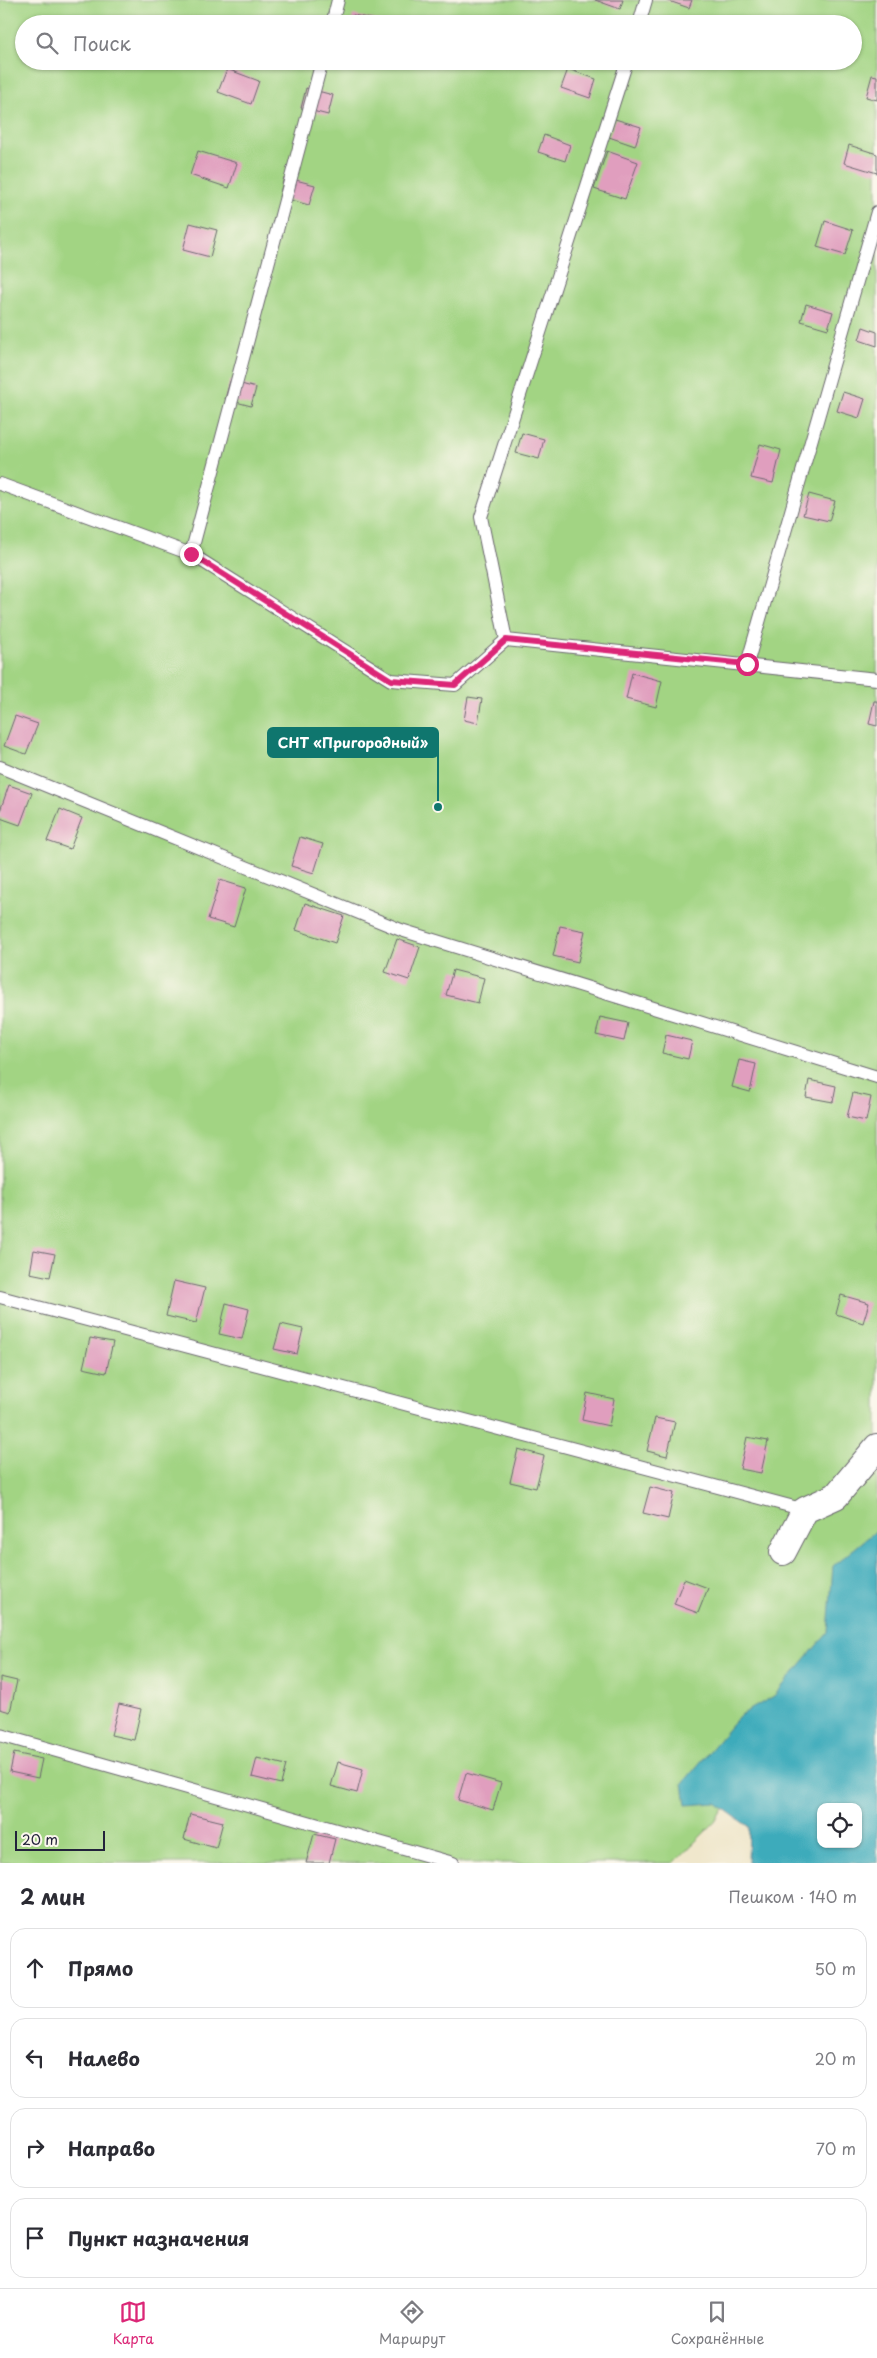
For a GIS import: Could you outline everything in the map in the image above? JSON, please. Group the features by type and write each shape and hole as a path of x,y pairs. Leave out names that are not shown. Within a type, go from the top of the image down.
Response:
{"street":[{"path":"783,1552 805,1510 836,1496 877,1447"}],"lane":[{"path":"334,15 338,0"},
{"path":"642,15 646,0"},
{"path":"191,554 320,70"},
{"path":"506,640 481,516 624,70"},
{"path":"747,664 877,212"},
{"path":"0,484 191,554 391,680 455,685 506,640 877,679"},
{"path":"0,767 401,930 877,1077"},
{"path":"0,1297 805,1510"},
{"path":"0,1735 453,1863"}],"green space":[{"path":"0,0 877,0 877,1552 715,1822 674,1863 0,1863"}],"water":[{"path":"877,1530 877,1863 748,1863 749,1827 716,1803 686,1805 683,1783 739,1716 774,1696 828,1632 833,1566"}],"building":[{"path":"595,0 623,0 620,9"},
{"path":"666,0 692,0 689,8"},
{"path":"227,70 259,81 251,104 218,92"},
{"path":"568,70 596,79 590,98 561,88"},
{"path":"872,75 877,76 877,100 866,97"},
{"path":"306,88 333,95 328,115 301,108"},
{"path":"615,119 641,127 635,146 609,137"},
{"path":"544,135 570,145 565,161 538,152"},
{"path":"849,145 877,154 877,173 844,163"},
{"path":"198,151 237,163 229,188 190,175"},
{"path":"607,151 638,162 625,199 594,189"},
{"path":"284,177 315,185 309,205 279,197"},
{"path":"825,221 853,230 845,255 817,247"},
{"path":"190,223 217,230 210,257 183,250"},
{"path":"806,304 833,312 828,329 801,321"},
{"path":"863,327 877,332 877,346 859,340"},
{"path":"230,381 256,388 251,406 225,399"},
{"path":"843,392 865,399 859,418 837,411"},
{"path":"522,433 544,439 539,459 516,453"},
{"path":"760,444 781,450 773,483 751,478"},
{"path":"809,494 835,501 829,521 803,515"},
{"path":"632,673 662,681 656,707 626,699"},
{"path":"468,697 482,699 478,723 464,720"},
{"path":"874,701 877,701 877,726 869,724"},
{"path":"15,716 38,724 26,754 4,746"},
{"path":"9,785 32,793 20,825 0,818 0,811"},
{"path":"60,809 82,818 70,849 47,841"},
{"path":"300,837 323,844 314,873 291,866"},
{"path":"220,880 246,888 234,927 208,919"},
{"path":"305,903 344,916 335,943 296,930"},
{"path":"560,926 585,931 578,962 553,956"},
{"path":"397,939 420,947 409,980 385,972"},
{"path":"453,970 484,978 478,1003 446,995"},
{"path":"600,1017 628,1023 624,1041 596,1035"},
{"path":"666,1035 692,1041 688,1059 662,1053"},
{"path":"739,1060 756,1064 750,1092 732,1087"},
{"path":"809,1080 836,1086 833,1102 806,1097"},
{"path":"853,1093 871,1097 866,1121 847,1117"},
{"path":"34,1250 55,1254 50,1277 30,1273"},
{"path":"174,1281 205,1288 196,1323 166,1316"},
{"path":"841,1295 869,1303 863,1323 836,1314"},
{"path":"226,1303 249,1309 242,1339 219,1334"},
{"path":"281,1324 303,1329 297,1354 274,1349"},
{"path":"90,1338 113,1342 106,1373 83,1368"},
{"path":"587,1393 614,1399 609,1426 582,1420"},
{"path":"655,1418 675,1422 667,1456 647,1451"},
{"path":"747,1437 768,1441 761,1473 740,1469"},
{"path":"518,1449 544,1456 536,1488 510,1482"},
{"path":"650,1487 674,1493 668,1519 643,1513"},
{"path":"684,1579 708,1588 698,1613 674,1604"},
{"path":"0,1677 17,1681 10,1712 0,1709"},
{"path":"119,1704 141,1709 134,1740 111,1735"},
{"path":"14,1753 42,1759 38,1778 10,1772"},
{"path":"257,1758 286,1765 281,1784 252,1777"},
{"path":"338,1762 363,1769 357,1793 331,1786"},
{"path":"466,1773 501,1783 493,1810 458,1800"},
{"path":"190,1814 223,1822 216,1848 184,1839"},
{"path":"314,1834 335,1839 329,1863 306,1863"}],"place":[{"name":"СНТ «Пригородный»","path":"438,807"}],"route":[{"path":"191,554 391,680 455,685 506,640 747,664"}]}
